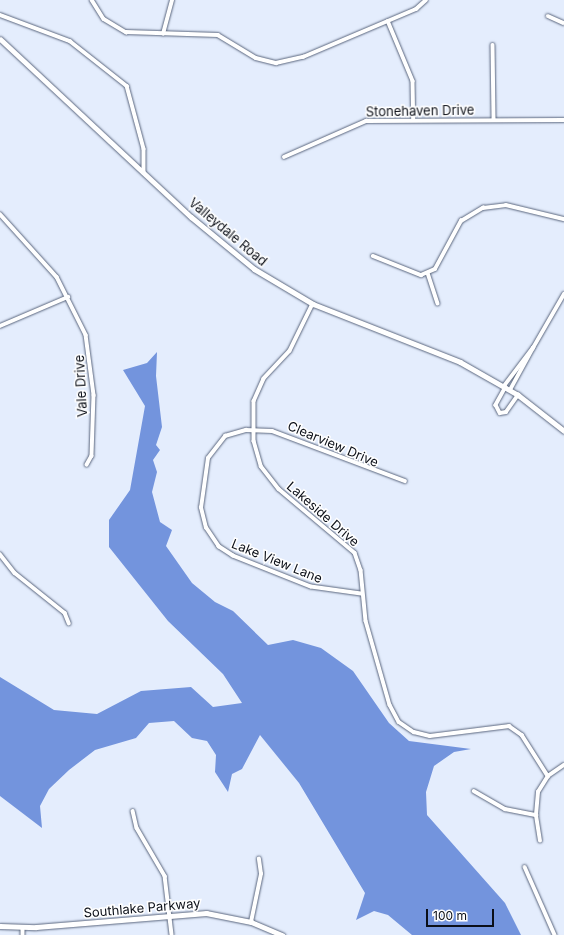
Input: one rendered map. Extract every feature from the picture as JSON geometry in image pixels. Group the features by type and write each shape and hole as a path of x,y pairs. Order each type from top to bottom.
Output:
{"main road":[{"name":"Valleydale Road","path":"0,39 144,173 240,259 313,304 434,350 507,388 564,431"},
{"name":"Southlake Parkway","path":"0,926 22,928 170,914 218,914 251,922 282,935"}],"street":[{"path":"92,0 104,19 120,30 163,34 218,36 263,61 287,63 416,9 426,0"},
{"path":"163,34 172,0"},
{"path":"0,15 70,41 127,86 144,149 144,173"},
{"path":"548,16 564,23"},
{"path":"388,21 412,77 414,120"},
{"path":"493,44 494,120"},
{"name":"Stonehaven Drive","path":"284,157 357,122 414,120 564,120"},
{"path":"373,256 408,273 428,273 435,269 461,221 479,209 506,205 564,219"},
{"name":"Vale Drive","path":"0,214 57,277 86,335 92,361 92,456 87,466"},
{"path":"428,273 438,303"},
{"path":"518,395 506,412 500,413 496,404 533,348 564,295"},
{"path":"0,326 68,297"},
{"name":"Lakeside Drive","path":"313,304 290,351 258,389 253,407 253,430 259,462 268,477 355,553 361,570 361,594 389,700 403,726 419,734 433,736 509,726 522,735 548,776"},
{"path":"507,388 533,348"},
{"name":"Clearview Drive","path":"253,430 286,434 364,468 404,481"},
{"name":"Lake View Lane","path":"253,430 225,436 210,452 201,508 209,533 223,550 261,568 323,590 361,594"},
{"path":"0,554 15,573 65,613 69,623"},
{"path":"540,841 536,815 538,792 548,776 564,764"},
{"path":"474,791 505,809 536,815"},
{"path":"133,811 137,828 164,872 172,934"},
{"path":"251,922 261,874 260,859"},
{"path":"526,867 555,935"},
{"path":"22,928 23,935"}],"water":[{"path":"157,352 156,376 162,427 156,445 160,450 153,460 157,472 152,492 160,522 172,530 166,546 192,583 215,602 233,611 268,645 293,640 321,648 353,671 389,723 409,741 471,749 454,752 434,766 426,792 427,815 505,903 521,935 412,935 388,915 374,911 356,920 365,893 299,783 260,735 242,769 232,774 228,792 215,772 216,755 207,741 192,738 174,721 149,723 136,738 95,750 69,770 49,789 40,806 42,828 0,796 0,677 54,710 97,714 141,691 191,687 213,707 242,703 223,674 168,621 109,547 109,520 130,490 145,406 123,370 147,363"}]}
